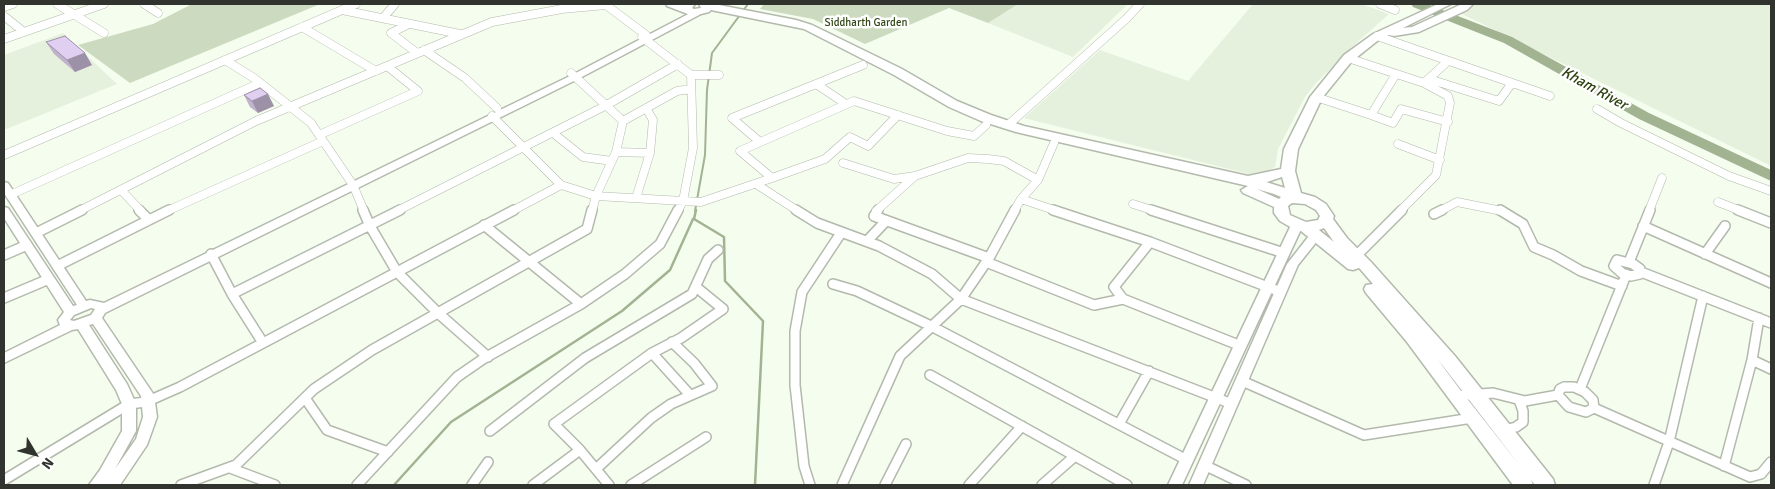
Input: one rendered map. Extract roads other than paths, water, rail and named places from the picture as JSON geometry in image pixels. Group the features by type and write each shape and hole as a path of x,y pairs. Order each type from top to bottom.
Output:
{"main road":[{"path":"671,4 792,22 808,27 898,72 952,104 1008,125 1245,180 1280,190 1295,200"},
{"path":"1444,5 1378,36 1348,58 1316,97 1291,149 1289,167 1298,184 1295,200 1281,213 1285,218 1306,229 1349,260 1413,338 1524,485"},
{"path":"1378,36 1415,30 1465,6"},
{"path":"751,17 799,32 932,102 986,125 1054,144 1322,207 1327,216 1326,220 1342,242 1448,361 1546,485"},
{"path":"1245,180 1262,179 1289,167"},
{"path":"1306,229 1318,226 1326,220"}],"street":[{"path":"4,7 13,4"},
{"path":"57,4 104,33"},
{"path":"4,39 104,4"},
{"path":"144,4 158,13"},
{"path":"4,155 356,4"},
{"path":"382,18 395,4"},
{"path":"36,233 256,121 492,22 562,9 606,4 691,75 719,75"},
{"path":"1008,125 1126,19 1140,4"},
{"path":"1380,4 1396,10"},
{"path":"4,358 71,320 573,75 695,8"},
{"path":"341,10 460,34"},
{"path":"4,16 24,32"},
{"path":"409,24 391,33 465,78 523,148 561,185 596,196 701,202 825,159 850,137 868,146 898,116"},
{"path":"302,27 376,71"},
{"path":"1378,36 1550,96"},
{"path":"1348,58 1396,74 1499,101 1512,83"},
{"path":"225,60 291,105 311,123 351,182 370,226 397,272 438,313 488,356"},
{"path":"1426,81 1448,61"},
{"path":"232,294 553,133 678,64"},
{"path":"760,142 732,118 863,65"},
{"path":"57,266 418,91 387,66"},
{"path":"1371,115 1396,74"},
{"path":"573,75 623,121"},
{"path":"357,485 457,377 488,356 581,304 625,274 660,244 683,201 693,148 691,75"},
{"path":"1356,256 1436,175 1448,122 1450,102 1448,96 1426,81"},
{"path":"96,485 114,481 142,441 150,417 146,402 147,395 94,309 57,266 7,190 260,83"},
{"path":"816,84 846,104"},
{"path":"182,485 236,465 314,389 372,350 587,229 596,196 616,152 623,121 677,91 691,90"},
{"path":"1316,97 1393,123 1401,109 1448,122"},
{"path":"772,178 740,151 854,101 947,131 974,136 986,125"},
{"path":"636,198 650,153 653,120 646,108"},
{"path":"1597,109 1729,176 1771,191"},
{"path":"553,133 583,157 612,161"},
{"path":"842,485 900,356 960,299 987,260 1021,199 1038,180 1054,144"},
{"path":"1398,144 1440,160"},
{"path":"616,152 650,153"},
{"path":"843,162 894,179 915,176 939,166 968,158 988,159 1004,161 1038,180"},
{"path":"915,176 874,216 896,225 900,224 1094,305 1123,299"},
{"path":"1629,262 1662,178"},
{"path":"4,349 71,320 211,254 351,182"},
{"path":"756,184 817,223 868,241 932,274 960,299 1232,404"},
{"path":"4,480 129,404 146,402 180,388 561,185"},
{"path":"121,190 149,220"},
{"path":"1021,199 1150,242 1281,292"},
{"path":"1434,214 1457,202 1499,208 1523,224 1534,247 1553,255 1581,271 1622,286"},
{"path":"1718,202 1771,224"},
{"path":"1133,204 1284,253"},
{"path":"4,210 49,279 71,320 122,388 129,404 129,431 114,481"},
{"path":"868,241 886,221"},
{"path":"484,225 581,304"},
{"path":"1643,226 1771,283"},
{"path":"1705,254 1725,226"},
{"path":"1175,485 1284,253 1306,229"},
{"path":"1196,485 1281,292 1306,229"},
{"path":"810,485 804,466 795,385 795,331 802,292 841,233"},
{"path":"1150,242 1114,287 1123,299 1241,346"},
{"path":"4,255 27,245"},
{"path":"490,431 586,358 692,294 708,259 718,250"},
{"path":"211,254 232,294 263,343"},
{"path":"1641,272 1638,276 1626,275 1618,271 1614,263 1621,260 1629,262 1637,266 1641,272 1771,323"},
{"path":"1580,389 1626,275"},
{"path":"4,298 49,279"},
{"path":"833,284 857,291 932,326 1187,460"},
{"path":"610,485 580,450 554,424 652,353 723,309 696,287"},
{"path":"1654,485 1669,442 1703,296"},
{"path":"1724,466 1752,360 1759,318"},
{"path":"596,469 651,418 671,404 712,386 694,363 672,342"},
{"path":"652,353 690,396"},
{"path":"1752,360 1771,368"},
{"path":"1119,424 1149,371"},
{"path":"930,375 1127,485"},
{"path":"1242,381 1364,435 1472,418"},
{"path":"1558,395 1560,389 1564,387 1580,389 1593,400 1594,408"},
{"path":"1455,396 1494,393 1525,401 1558,395"},
{"path":"1558,395 1564,403 1574,410 1586,412 1594,408"},
{"path":"305,398 327,430 388,452"},
{"path":"1484,434 1516,427 1523,422 1524,417 1519,400"},
{"path":"1594,408 1750,477 1761,474 1771,462"},
{"path":"969,485 1022,426"},
{"path":"631,485 706,437"},
{"path":"885,485 906,444"},
{"path":"532,485 580,450"},
{"path":"1042,485 1075,456"},
{"path":"472,485 488,462"},
{"path":"1204,465 1246,485"},
{"path":"230,468 275,485"}],"waterway":[{"path":"695,211 705,155 707,90 712,53 748,4"},
{"name":"Kham River","path":"1417,4 1508,40 1644,116 1771,176"},
{"path":"696,210 694,219 724,237 725,281 763,321 755,485"},
{"path":"394,485 451,422 622,311 670,270 693,219"}],"park label":[{"name":"Siddharth Garden","path":"866,23"}]}
